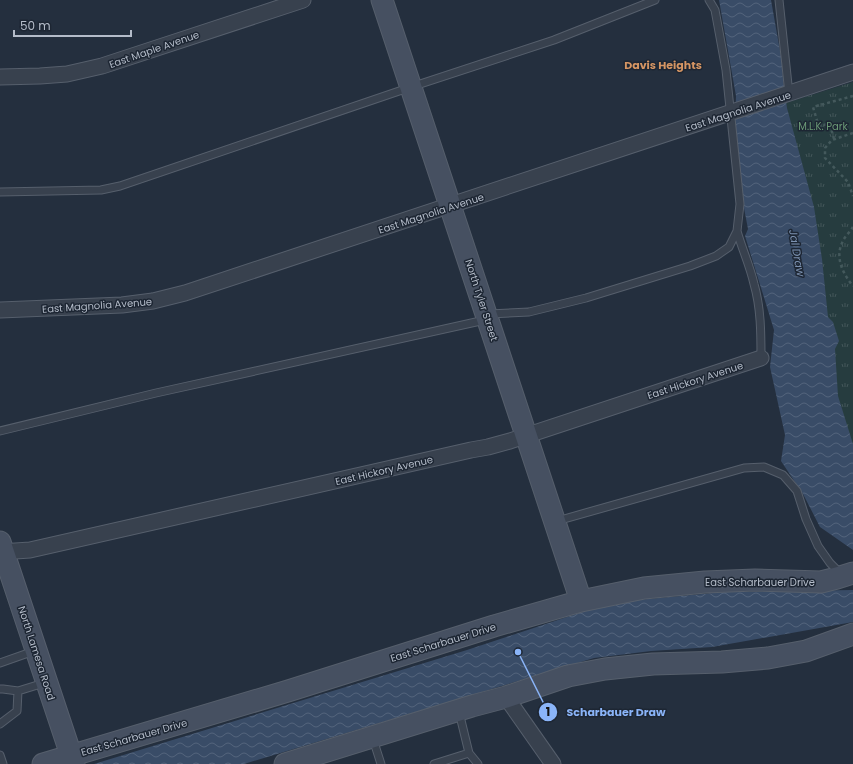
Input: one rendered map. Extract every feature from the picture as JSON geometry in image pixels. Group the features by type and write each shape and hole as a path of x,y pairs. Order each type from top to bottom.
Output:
{"main road":[{"name":"North Tyler Street","path":"382,0 581,601"},
{"name":"North Lamesa Road","path":"1,548 72,759"},
{"name":"East Scharbauer Drive","path":"43,764 72,759 479,631 581,601 644,588 705,582 755,580 821,582 848,574"},
{"path":"285,764 506,697 568,676 605,669 653,664 722,662 768,658 806,651 853,634"}],"street":[{"name":"East Maple Avenue","path":"0,76 67,74 102,66 303,0"},
{"name":"East Magnolia Avenue","path":"0,310 103,306 159,300 185,293 853,72"},
{"name":"East Hickory Avenue","path":"1,548 30,550 298,488 488,447 761,358"},
{"path":"506,697 553,764"}],"lane":[{"path":"0,192 94,190 120,186 554,40 655,0"},
{"path":"0,431 156,393 487,317 530,312 586,298 690,266 716,256 730,247 737,231 740,204 726,70 715,10 709,0"},
{"path":"779,0 789,94"},
{"path":"737,231 754,284 759,306 761,358"},
{"path":"555,522 744,468 764,467 783,475 797,491 806,519 818,546 830,563 848,574"},
{"path":"0,663 36,650"},
{"path":"0,689 3,688 18,691 47,682"},
{"path":"0,724 17,711 18,691"},
{"path":"459,710 470,753 478,764"},
{"path":"372,737 381,764"},
{"path":"434,764 470,753"},
{"path":"0,755 3,764"}],"path":[{"path":"834,139 830,125 827,124 821,126 818,124 813,107 853,96"},
{"path":"853,133 832,140 825,148 825,158 848,182 853,196"},
{"path":"853,228 842,243 839,260 845,276 853,286"}],"green space":[{"name":"M.L.K. Park","path":"853,82 853,456 840,415 804,189 786,103"}],"water":[{"name":"Jal Draw","path":"719,0 771,0 782,62 787,108 814,207 822,259 828,317 833,322 839,341 835,349 838,396 853,444 853,550 820,527 803,494 781,461 785,435 770,367 774,330 745,236 748,229 744,208 735,124 736,96"},
{"path":"853,590 853,622 712,647 651,651 594,658 244,764 94,764 467,650 605,603 724,592"}],"place":[{"name":"Scharbauer Draw","path":"518,652"}],"district":[{"name":"Davis Heights","path":"663,65"}]}
